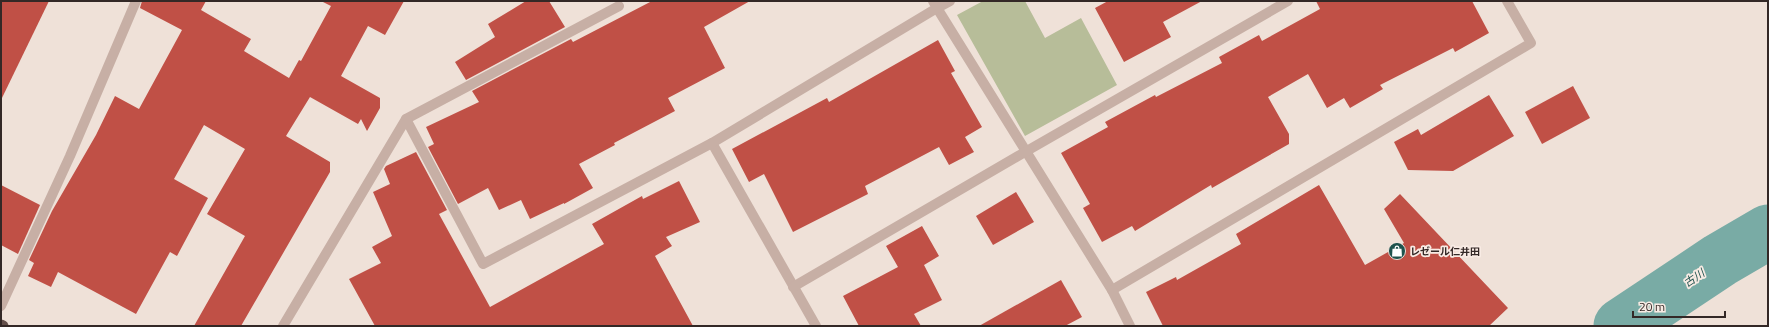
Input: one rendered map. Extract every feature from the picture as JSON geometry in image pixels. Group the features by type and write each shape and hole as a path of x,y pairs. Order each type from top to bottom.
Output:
{"street":[{"path":"1,306 70,156 136,1"},
{"path":"406,119 483,264 712,143 935,5 950,1"},
{"path":"793,287 1288,1"},
{"path":"1112,290 1531,43 1507,1"},
{"path":"935,5 1112,290 1130,326"},
{"path":"283,326 406,119 619,6"},
{"path":"712,143 816,326"}],"green space":[{"path":"983,1 1025,1 1045,38 1081,18 1117,85 1025,136 957,15"}],"building":[{"path":"1,1 49,1 1,100"},
{"path":"142,1 206,1 201,10 251,39 244,51 289,78 299,60 301,61 331,6 321,1 404,1 385,35 368,26 341,76 380,98 380,108 367,131 361,119 358,124 310,97 286,136 330,162 330,172 241,326 194,326 245,236 207,214 245,149 204,125 174,179 208,198 177,256 170,252 136,314 58,272 51,287 28,276 34,263 29,260 52,211 96,135 115,96 139,109 182,30 140,8"},
{"path":"526,1 549,1 565,27 466,80 455,62 495,37 488,24"},
{"path":"652,1 750,1 704,27 725,68 668,98 675,111 614,143 615,145 579,164 593,188 564,204 530,219 521,200 499,210 488,188 458,204 428,147 434,144 426,127 479,102 472,91 571,39 573,42"},
{"path":"1108,1 1202,1 1163,22 1171,37 1124,62 1095,8"},
{"path":"1316,1 1472,1 1489,33 1455,52 1453,48 1380,85 1383,89 1350,108 1344,98 1327,108 1308,74 1268,97 1289,134 1289,144 1212,188 1211,185 1135,231 1132,226 1102,242 1083,208 1090,204 1061,153 1108,127 1105,122 1155,95 1156,97 1222,63 1219,57 1259,35 1262,41 1320,9"},
{"path":"938,40 955,71 951,73 982,127 965,137 974,152 949,165 939,147 865,186 868,194 793,232 764,174 749,182 732,149 827,98 829,102"},
{"path":"1573,86 1590,118 1542,144 1525,112"},
{"path":"1489,95 1514,136 1453,171 1408,170 1394,142 1418,129 1421,135"},
{"path":"416,152 447,210 439,214 490,307 604,244 592,224 642,196 643,199 679,181 700,222 666,237 672,246 655,256 693,326 375,326 349,279 381,263 372,247 392,236 373,192 390,184 384,169 386,166"},
{"path":"1,185 40,205 18,254 1,245"},
{"path":"1319,185 1365,265 1404,243 1384,209 1400,194 1508,308 1489,326 1163,326 1146,292 1176,277 1177,280 1241,244 1236,234"},
{"path":"1016,192 1034,222 993,245 976,216"},
{"path":"922,226 939,256 924,265 942,300 914,314 921,326 859,326 843,296 898,267 886,246"},
{"path":"1061,280 1082,317 1065,326 979,326"}],"waterway":[{"name":"古川","path":"1621,326 1720,260 1768,232"}],"place":[{"name":"レゼール仁井田","path":"1397,251"}]}
